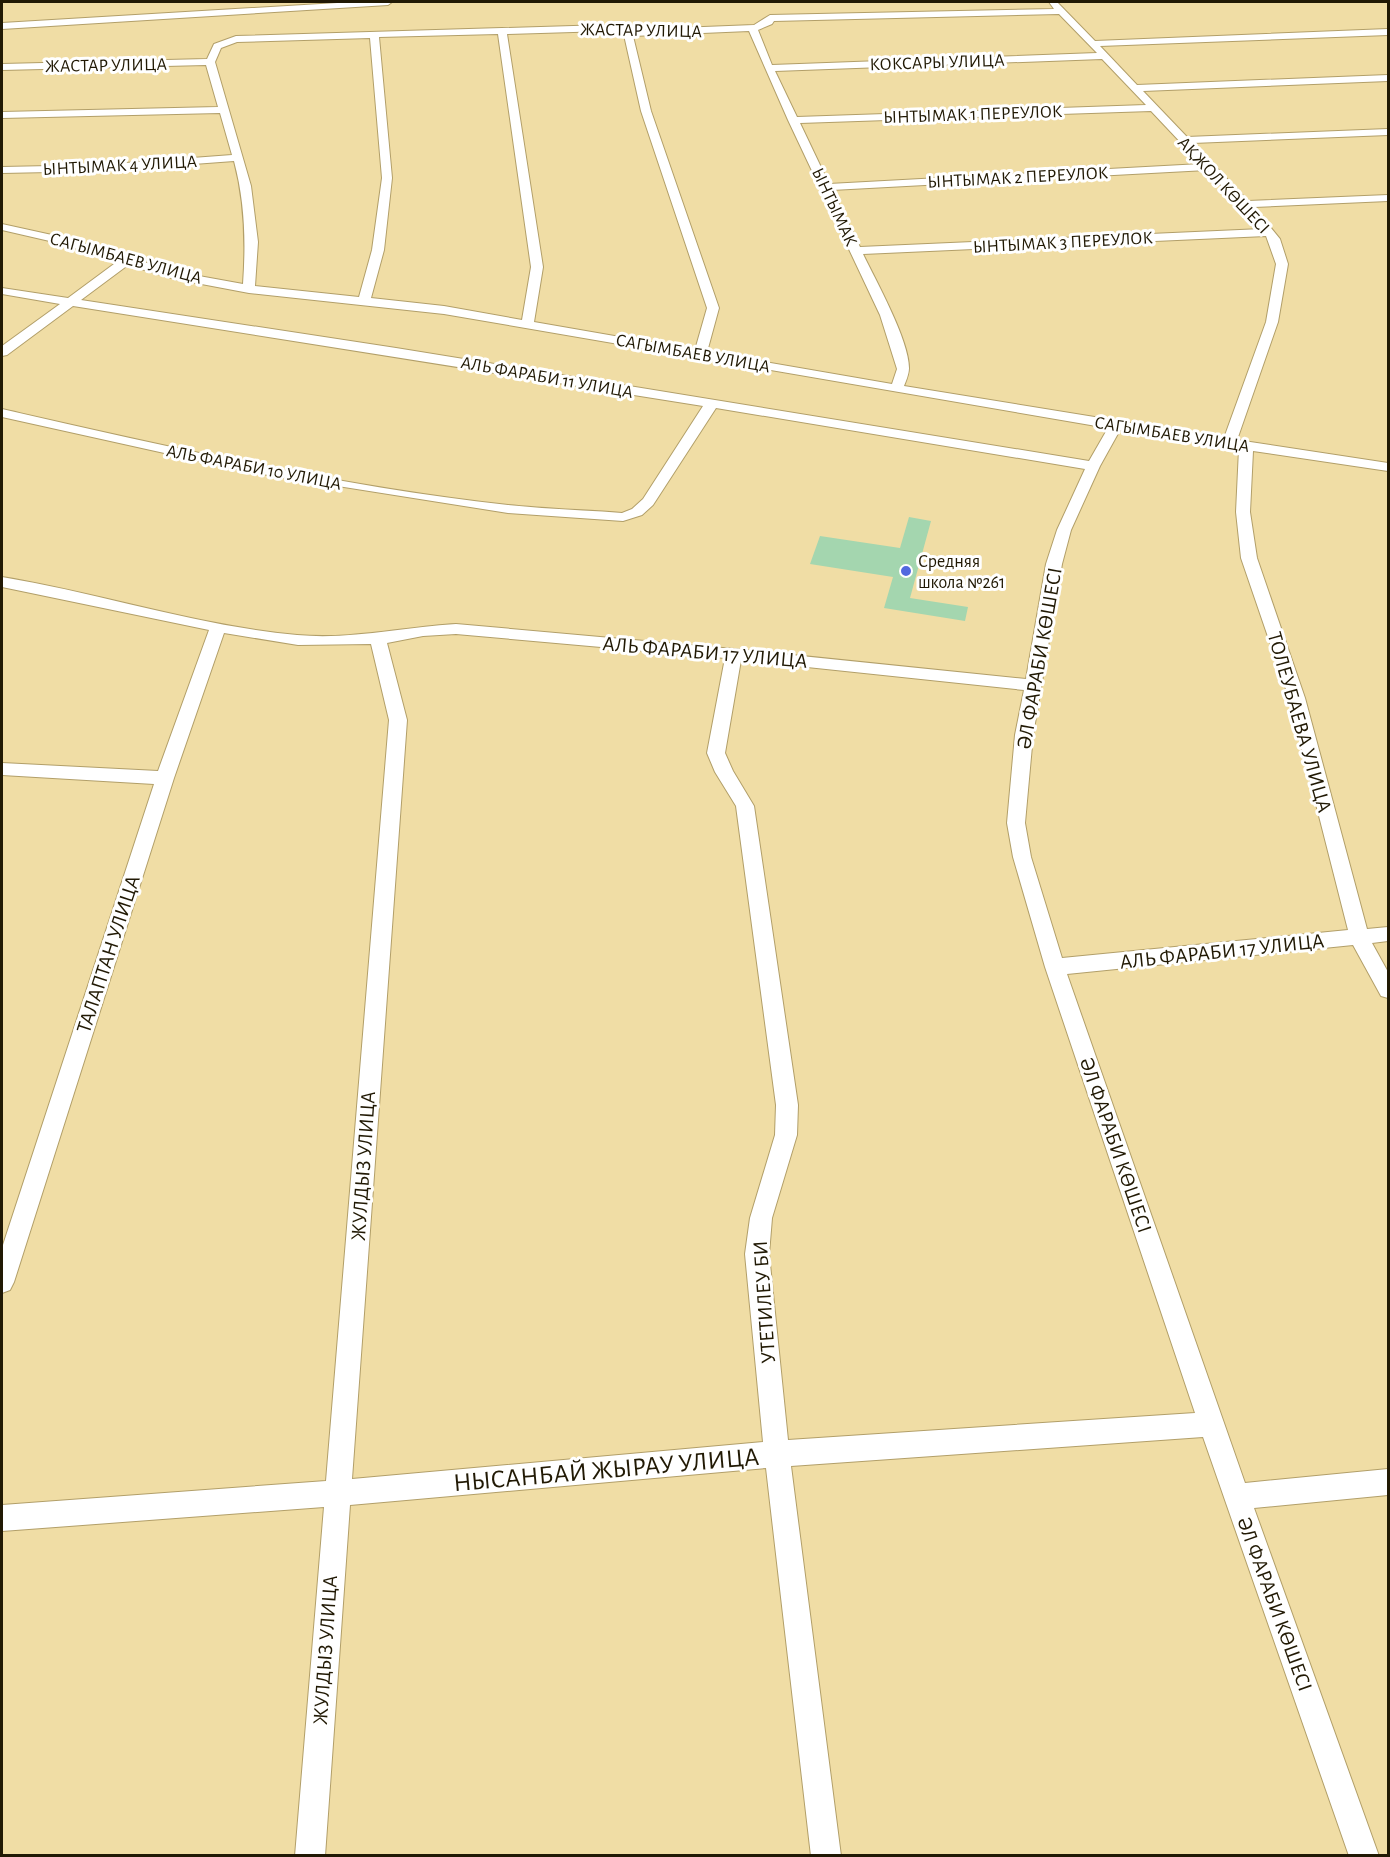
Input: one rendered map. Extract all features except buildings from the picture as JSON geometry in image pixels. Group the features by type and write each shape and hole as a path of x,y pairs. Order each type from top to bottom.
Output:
{"street":[{"path":"2,26 312,4 387,2"},
{"path":"753,29 766,25 767,14 1056,5 1070,2"},
{"name":"АҚЖОЛ КӨШЕСІ","path":"1056,5 1245,204 1274,239 1282,264 1272,322 1237,444"},
{"name":"ЖАСТАР УЛИЦА","path":"2,67 210,62 217,46 237,39 606,27 628,33 753,29"},
{"name":"ЫНТЫМАК","path":"753,29 793,120 886,315 903,369 897,389"},
{"path":"502,31 537,267 527,324"},
{"path":"1092,44 1389,32"},
{"path":"628,33 646,111 712,308 700,354"},
{"path":"364,300 378,250 387,178 374,36"},
{"name":"КОКСАРЫ УЛИЦА","path":"769,68 1104,57"},
{"path":"210,62 246,186 252,242 249,289"},
{"path":"1134,88 1389,78"},
{"name":"ЫНТЫМАК 1 ПЕРЕУЛОК","path":"793,120 1153,108"},
{"path":"2,115 224,110"},
{"path":"1184,140 1389,132"},
{"name":"ЫНТЫМАК 4 УЛИЦА","path":"2,170 109,167 238,159"},
{"name":"ЫНТЫМАК 2 ПЕРЕУЛОК","path":"826,187 1209,166"},
{"path":"1245,204 1389,198"},
{"name":"САГЫМБАЕВ УЛИЦА","path":"2,227 57,239 175,275 249,289 364,300 527,324 897,389 1389,467"},
{"name":"ЫНТЫМАК 3 ПЕРЕУЛОК","path":"857,252 1269,232"},
{"path":"2,352 69,300 127,260"},
{"name":"АЛЬ ФАРАБИ 11 УЛИЦА","path":"2,291 396,352 1093,466"},
{"name":"АЛЬ ФАРАБИ 10 УЛИЦА","path":"2,413 250,468 508,508 623,517 637,512 648,502 711,405"},
{"name":"ӘЛ ФАРАБИ КӨШЕСІ","path":"1116,425 1093,466 1064,530 1054,564 1024,735 1016,823 1022,856 1054,967 1211,1425 1364,1856"},
{"name":"ТОЛЕУБАЕВА УЛИЦА","path":"1237,444 1248,558 1297,698 1359,937 1389,990"},
{"path":"2,582 218,627 298,640 378,639"},
{"name":"ТАЛАПТАН УЛИЦА","path":"2,1282 165,778 218,627"},
{"name":"АЛЬ ФАРАБИ 17 УЛИЦА","path":"378,639 423,631 456,629 734,654 1032,686"},
{"name":"ЖУЛДЫЗ УЛИЦА","path":"310,1856 398,720 378,639"},
{"name":"УТЕТИЛЕУ БИ","path":"734,654 716,753 724,772 745,806 787,1105 786,1135 761,1218 757,1254 777,1454 826,1856"},
{"path":"2,769 165,778"},
{"name":"АЛЬ ФАРАБИ 17 УЛИЦА","path":"1054,967 1389,934"},
{"name":"НЫСАНБАЙ ЖЫРАУ УЛИЦА","path":"2,1518 337,1493 777,1454 1211,1425"},
{"path":"1237,1497 1389,1482"}],"place":[{"name":"Средняя школа №261","path":"906,571"}]}
